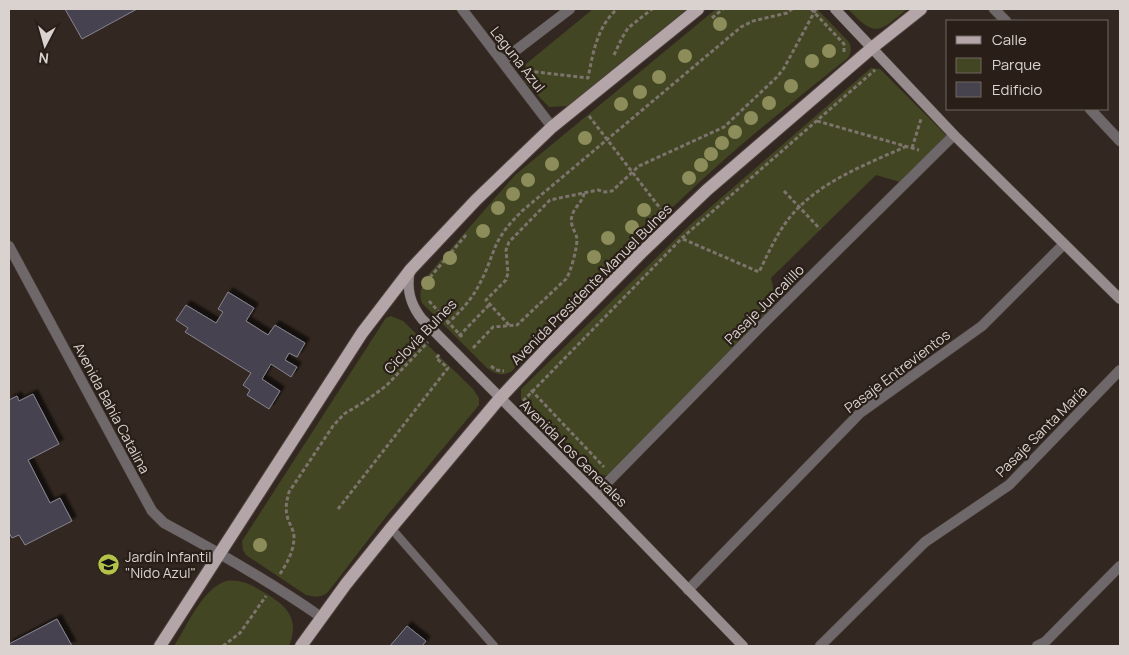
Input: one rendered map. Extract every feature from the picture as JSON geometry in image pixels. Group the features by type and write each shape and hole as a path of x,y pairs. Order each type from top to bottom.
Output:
{"main road":[{"path":"160,646 362,333 411,269 476,200 552,127 698,9"},
{"name":"Avenida Presidente Manuel Bulnes","path":"301,646 321,617 391,528 518,378 671,224 738,162 921,9"}],"street":[{"name":"Laguna Azul","path":"462,9 552,127"},
{"path":"502,62 570,9"},
{"path":"834,9 954,135 1120,299"},
{"path":"994,9 1005,20"},
{"path":"1091,110 1120,141"},
{"name":"Pasaje Juncalillo","path":"596,494 760,327 954,135"},
{"name":"Pasaje Entrevientos","path":"688,590 860,413 982,326 1064,244"},
{"name":"Avenida Bahía Catalina","path":"9,246 152,511 164,523 220,553"},
{"name":"Avenida Los Generales","path":"411,269 408,286 412,304 422,320 596,494 743,646"},
{"name":"Pasaje Santa María","path":"820,646 924,542 1009,485 1120,370"},
{"path":"220,553 321,617"},
{"path":"1037,646 1044,642 1120,566"}],"lane":[{"path":"391,528 494,646"}],"path":[{"path":"588,78 600,31 617,9"},
{"path":"611,59 628,28 652,9"},
{"path":"708,21 723,9"},
{"name":"Ciclovía Bulnes","path":"223,646 247,625 291,555 294,537 292,526 287,516 286,502 289,492 333,426 344,414 386,386 436,333 463,309 481,281 497,243 510,224 522,211 741,27 753,21 787,13 792,9"},
{"path":"509,326 486,300 506,280 508,273 506,250 509,242 550,200 584,192 612,190 638,166 724,127 777,77 784,68 816,9"},
{"path":"514,412 532,391 682,238 885,61"},
{"path":"520,70 588,78"},
{"path":"582,84 594,74"},
{"path":"912,148 925,104"},
{"path":"580,105 608,139 682,238 759,272 774,241 788,220 809,198 863,166 907,146"},
{"path":"582,122 596,110"},
{"path":"817,121 923,152"},
{"path":"784,191 820,229"},
{"path":"473,348 493,327 517,324 566,280 571,271 577,237 571,222 572,215 582,201 584,192"},
{"path":"472,229 427,281 424,288 428,300 479,354"},
{"path":"338,510 448,368 436,358 490,304"},
{"path":"485,360 496,370 510,370 613,476"}],"green space":[{"path":"593,9 687,9 568,106 549,107 524,81 526,64"},
{"path":"716,9 817,9 849,42 850,54 848,58 748,139 691,190 600,279 512,371 502,374 490,370 422,303 421,289 428,275 515,175"},
{"path":"848,9 907,9 883,27 877,29 865,25"},
{"path":"871,68 880,69 947,136 900,182 876,175 771,278 777,305 611,475 601,476 521,399 521,389 691,224"},
{"path":"391,316 403,321 473,389 479,398 479,405 385,518 328,592 318,596 306,595 246,555 243,550 242,541 382,324 386,318"},
{"path":"226,581 237,581 251,585 273,598 285,608 292,621 293,628 289,646 174,646 202,600 209,592"}],"building":[{"path":"65,9 137,9 82,39"},
{"path":"228,292 254,308 246,321 268,335 275,325 305,343 297,357 289,353 285,360 297,367 291,377 271,364 262,379 280,391 269,409 247,395 250,390 243,385 251,373 185,332 188,328 176,320 186,305 216,323 223,312 218,309"},
{"path":"33,394 59,444 28,460 50,503 60,498 72,521 25,545 19,535 12,538 9,533 9,400 17,396 19,401"},
{"path":"57,619 72,646 9,646 9,644"},
{"path":"407,626 426,641 422,646 390,646"}],"place":[{"name":"Jardín Infantil \"Nido Azul\"","path":"109,564"}]}
